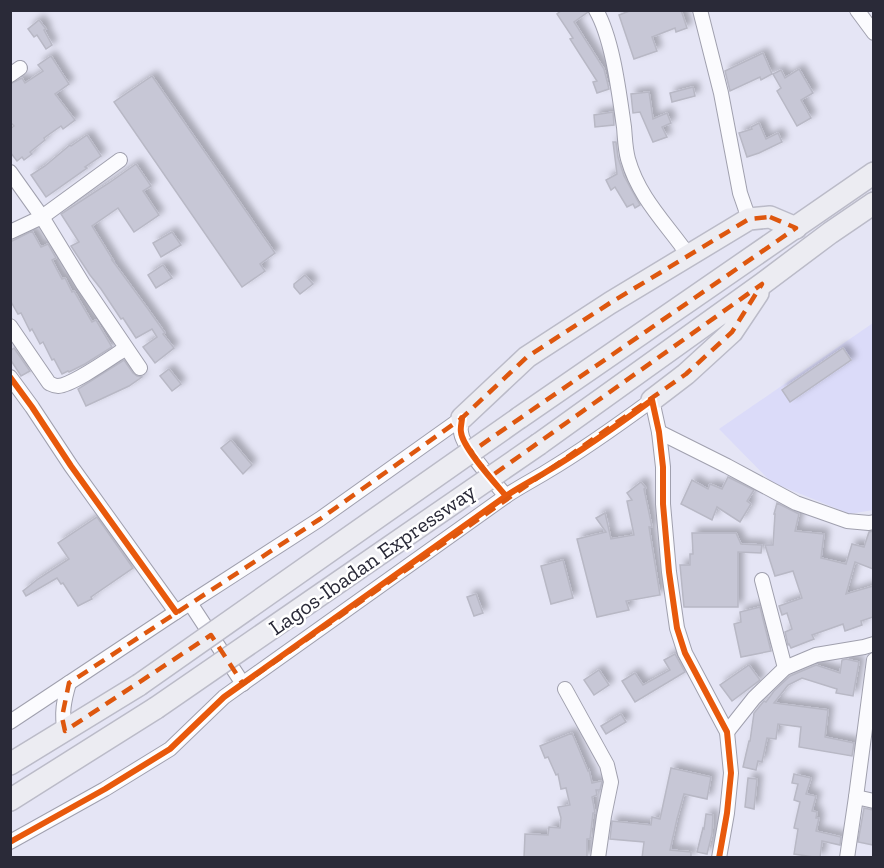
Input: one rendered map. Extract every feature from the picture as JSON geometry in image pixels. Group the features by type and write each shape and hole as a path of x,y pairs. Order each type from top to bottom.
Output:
{"highway":[{"name":"Lagos-Ibadan Expressway","path":"10,765 139,685 873,173"},
{"name":"Lagos-Ibadan Expressway","path":"10,800 156,708 539,444 873,203"},
{"path":"462,418 527,357 610,303 749,219 770,217 796,228"},
{"path":"652,400 686,374 732,332 762,284"}],"street":[{"path":"596,10 602,20 614,63 628,157 639,187 689,256"},
{"path":"857,10 873,33"},
{"path":"704,12 740,193 749,219"},
{"path":"10,232 42,217 120,160"},
{"path":"10,172 140,368"},
{"path":"10,326 49,383 54,386 77,379 126,348"},
{"path":"10,377 70,466 176,612"},
{"path":"10,842 105,789 170,749 224,697 518,487 545,473 652,400 663,467 663,504 677,628 686,653 727,732 731,771 719,858"},
{"path":"462,418 460,434 481,467 506,496"},
{"path":"10,722 320,519 462,418"},
{"path":"658,432 796,503 848,521 873,522"},
{"path":"762,580 785,668"},
{"path":"190,603 243,684"},
{"path":"727,732 754,698 785,668 816,655 873,644"},
{"path":"847,858 873,660"},
{"path":"64,731 62,717 69,683"},
{"path":"565,689 607,765 611,782 598,858"},
{"path":"856,797 873,801"}],"highlighted area":[{"path":"770,217 796,228 471,452 490,477 762,284 732,332 686,374 243,684 211,635 65,731 62,717 69,683 320,519 462,418 527,357 610,303 749,219"}],"shaded area":[{"path":"873,323 873,510 850,514 771,482 719,429"}],"building":[{"path":"562,10 587,10 588,12 574,22 604,69 609,89 597,93 593,82 597,81 557,14"},
{"path":"632,10 681,10 687,28 676,32 675,28 652,37 657,51 634,59 619,15"},
{"path":"39,20 46,29 44,30 52,45 46,49 37,35 34,37 28,29"},
{"path":"763,53 772,74 730,91 725,71"},
{"path":"51,56 69,84 55,94 75,120 63,129 61,126 44,138 45,140 24,160 22,157 17,161 10,152 10,129 14,126 10,122 10,84 22,78 25,83 43,71 38,65"},
{"path":"799,69 813,93 801,100 811,118 797,126 777,91 781,88 773,74 781,70 785,78"},
{"path":"152,76 275,253 260,264 265,271 242,287 114,102"},
{"path":"693,87 695,96 672,102 670,93"},
{"path":"649,92 653,119 667,113 671,123 662,127 667,137 653,142 640,112 633,113 631,94"},
{"path":"613,112 614,125 595,127 594,115"},
{"path":"759,123 766,139 778,133 782,142 747,157 739,133 752,129 751,127"},
{"path":"87,135 101,156 46,197 31,175"},
{"path":"613,142 616,142 624,176 640,205 635,208 633,204 627,207 615,187 611,190 606,180 617,174"},
{"path":"136,164 151,186 143,191 159,215 134,232 118,208 92,226 112,260 174,348 155,363 143,347 157,337 152,329 136,338 71,246 79,242 61,214"},
{"path":"32,231 41,247 48,244 56,258 52,260 62,279 65,278 92,322 96,320 112,347 85,364 62,374 43,342 40,344 32,329 30,331 21,313 18,314 10,300 10,242"},
{"path":"172,232 181,245 161,257 153,243"},
{"path":"163,265 172,278 156,288 148,275"},
{"path":"305,275 313,284 300,294 294,284"},
{"path":"14,348 30,371 21,376 10,359 10,351"},
{"path":"843,348 851,360 790,402 782,390"},
{"path":"124,360 133,373 142,377 129,386 86,406 78,389"},
{"path":"169,369 181,384 172,391 160,376"},
{"path":"231,440 252,465 243,474 221,448"},
{"path":"728,477 754,490 747,501 751,504 740,522 717,507 712,520 681,504 692,480 708,489 710,484 722,489"},
{"path":"641,482 646,488 644,489 652,527 649,527 660,595 626,601 629,610 597,617 577,539 606,532 596,518 605,513 611,539 634,535 627,501 632,500 627,493"},
{"path":"777,503 799,514 795,531 824,534 821,558 846,564 852,544 864,547 869,532 873,531 873,569 855,562 846,594 873,586 873,617 861,621 862,625 845,631 843,624 812,635 814,639 791,648 788,645 785,632 792,629 787,613 782,615 779,606 802,598 793,571 775,576 765,545 773,545 774,514"},
{"path":"97,517 133,568 91,597 92,599 78,606 63,583 61,584 57,578 26,596 23,591 69,559 58,543"},
{"path":"692,533 736,533 741,544 762,545 761,553 738,552 738,607 684,607 680,565 690,565 690,554 693,554"},
{"path":"563,560 573,598 551,604 541,566"},
{"path":"476,594 483,613 474,616 467,597"},
{"path":"760,607 771,651 741,657 734,624 741,622 740,612"},
{"path":"675,654 685,672 635,702 622,681 635,673 643,685 670,670 664,660"},
{"path":"842,660 859,662 853,696 836,693 837,689 802,678 788,685 774,703 828,710 825,737 854,743 852,756 799,747 801,727 778,724 776,739 767,738 762,762 758,761 756,770 743,767 754,713 764,701 766,702 790,676 816,665 840,673"},
{"path":"749,665 760,680 732,701 720,685"},
{"path":"599,670 609,685 594,695 584,680"},
{"path":"621,714 626,722 606,734 601,726"},
{"path":"572,733 589,770 592,783 602,782 600,790 596,790 597,795 592,797 595,813 593,813 590,839 587,839 587,858 524,858 525,834 548,835 549,827 560,828 561,818 558,807 570,805 566,788 561,789 558,774 556,775 548,757 545,758 540,746"},
{"path":"671,768 711,777 707,799 684,794 677,819 670,850 691,852 691,858 642,858 644,842 610,839 612,821 651,825 652,817 660,819"},
{"path":"794,774 811,778 806,794 816,796 812,811 817,812 816,818 819,818 816,831 841,837 840,845 822,841 820,858 794,854 798,829 794,828 800,802 794,800 798,784 792,783"},
{"path":"748,778 757,779 754,809 745,807"},
{"path":"864,808 873,810 873,845 858,842"},
{"path":"706,814 713,815 712,834 707,854 697,852"}],"cycle path":[{"path":"10,377 176,612"},
{"path":"462,418 463,439 480,465 506,496 573,455 652,400 663,467 663,504 677,628 685,653 727,732 731,773 719,858"},
{"path":"10,842 105,789 170,749 224,697 506,496"}]}
